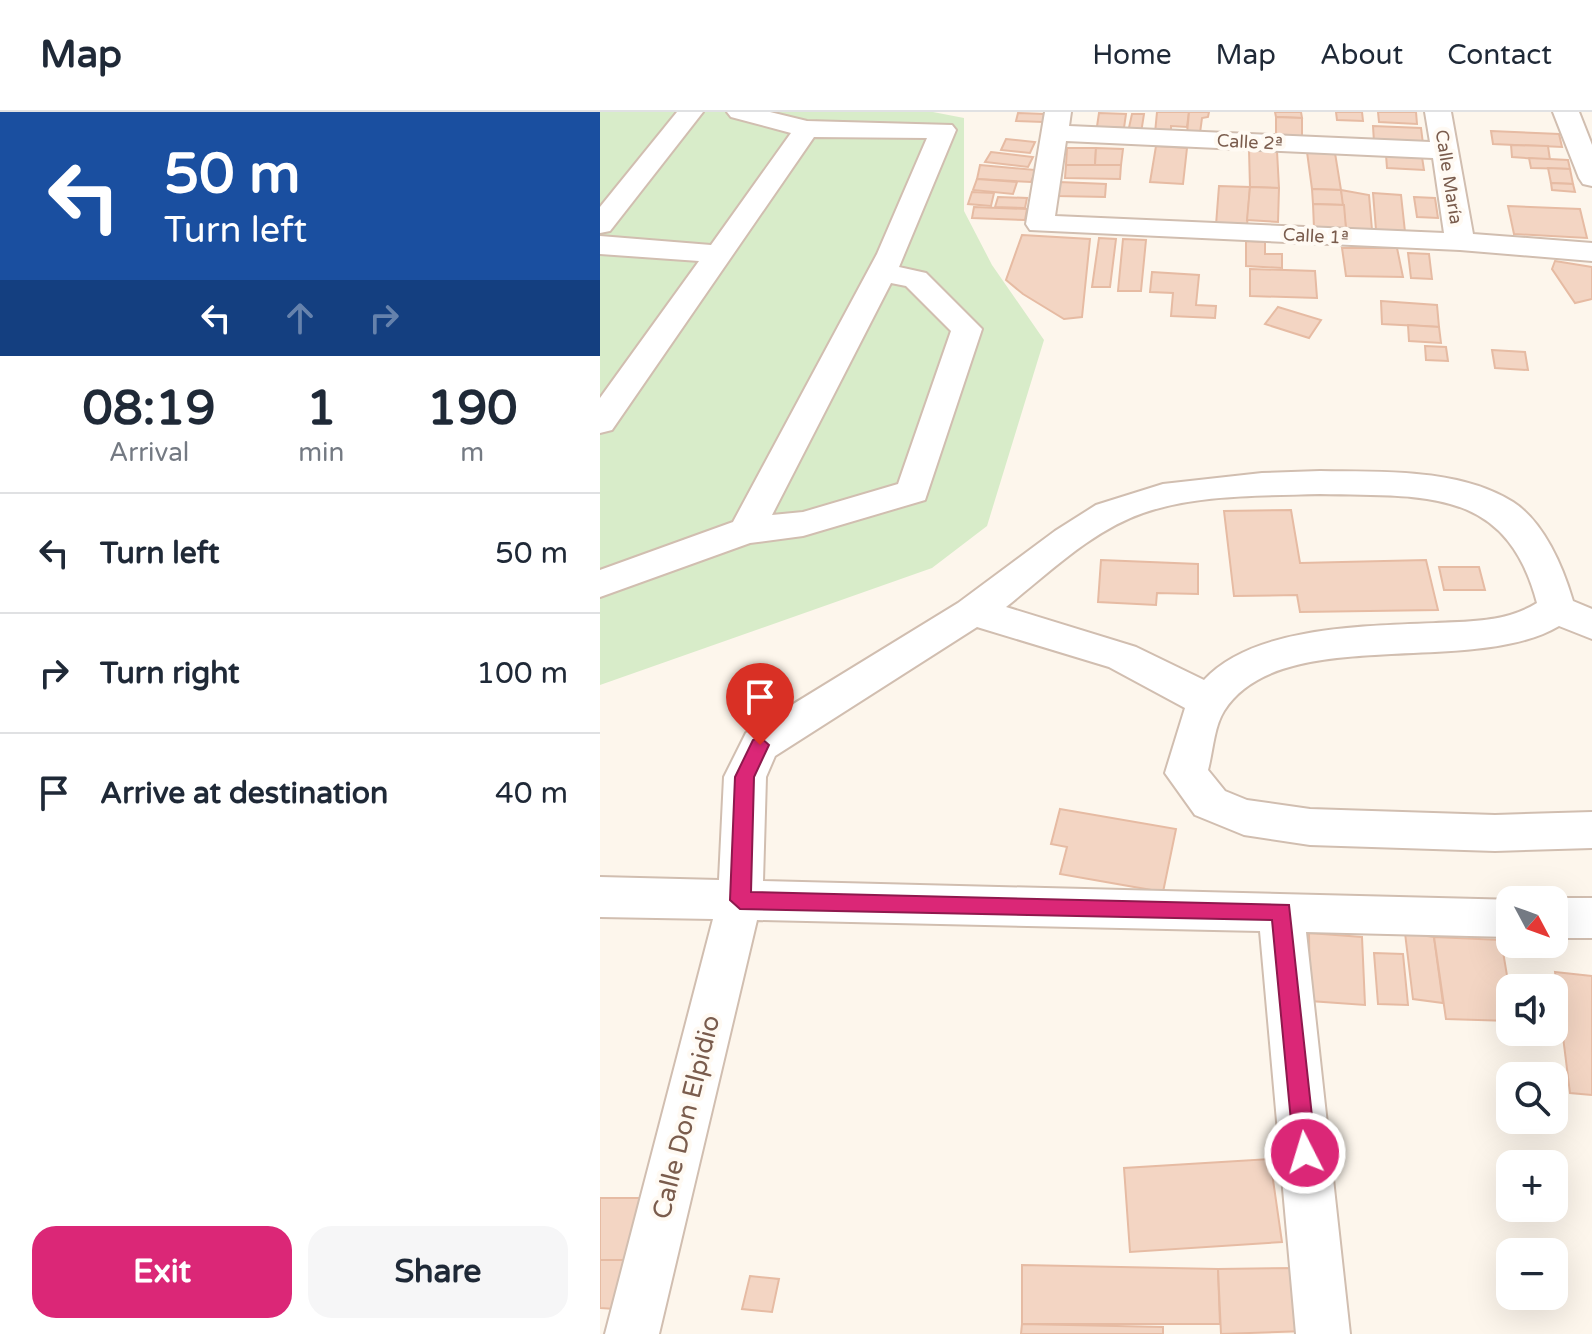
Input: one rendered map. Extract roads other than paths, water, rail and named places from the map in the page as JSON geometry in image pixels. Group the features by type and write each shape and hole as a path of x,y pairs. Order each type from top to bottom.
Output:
{"street":[{"path":"600,225 690,112"},
{"path":"740,112 807,129 943,130 881,272 746,531"},
{"name":"Calle María","path":"1438,112 1460,242"},
{"path":"1566,112 1592,178"},
{"name":"Calle 2ª","path":"1056,123 1445,151"},
{"name":"Calle 1ª","path":"1056,123 1040,224 1460,242 1592,252"},
{"path":"600,422 807,129"},
{"path":"600,245 720,254"},
{"path":"600,584 746,531 803,524 913,492 967,329 916,279 881,272"},
{"name":"Calle Don Elpidio","path":"632,1334 740,900 745,777 760,745 972,612 1080,529 1132,503 1220,486 1363,482 1449,491 1500,510 1538,554 1557,609"},
{"path":"1592,625 1557,609 1532,625 1508,632 1362,642 1282,652 1233,678 1208,702 1186,773 1210,803 1244,817 1310,827 1495,833 1592,830"},
{"path":"972,612 1067,636 1129,657 1208,702"},
{"path":"600,897 1496,917"},
{"path":"1281,912 1323,1334"},
{"path":"1568,918 1592,918"},
{"path":"600,1331 623,1334"}]}
